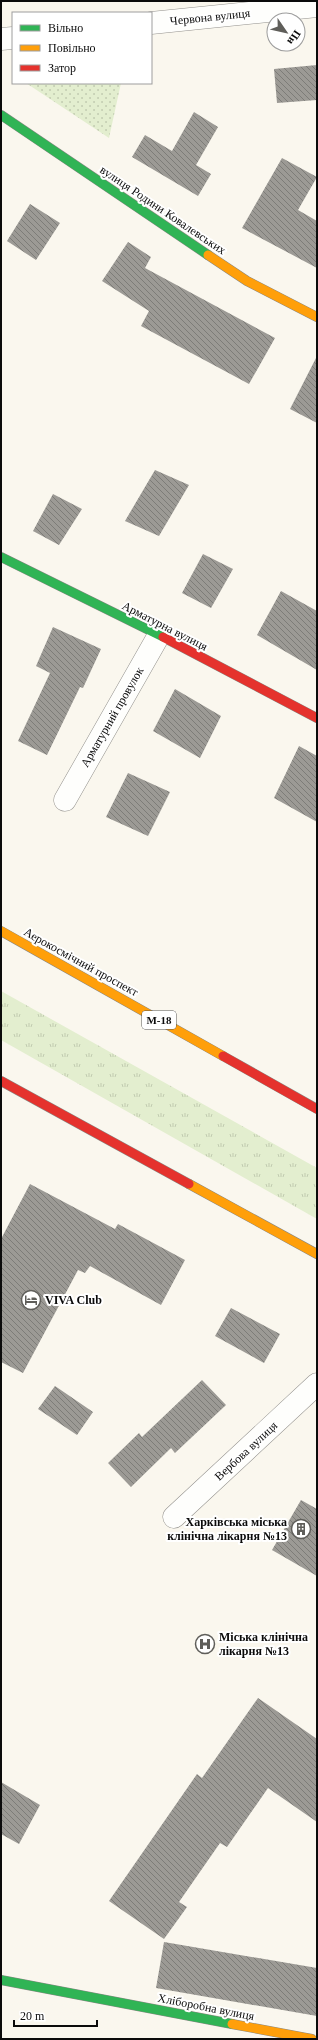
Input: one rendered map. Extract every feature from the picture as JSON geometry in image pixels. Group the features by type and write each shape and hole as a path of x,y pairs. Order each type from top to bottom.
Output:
{"street":[{"name":"Червона вулиця","path":"152,23 317,6"},
{"path":"1,39 12,38"},
{"name":"вулиця Родини Ковалевських","path":"1,115 247,281 317,317"},
{"name":"Арматурна вулиця","path":"1,557 159,635 317,718"},
{"name":"Арматурний провулок","path":"65,800 159,635"},
{"name":"Аерокосмічний проспект","path":"1,931 317,1109"},
{"path":"1,1081 317,1254"},
{"name":"Вербова вулиця","path":"174,1517 317,1384"},
{"name":"Хліборобна вулиця","path":"1,1980 312,2039"}],"green space":[{"path":"28,84 121,84 109,138"},
{"path":"1,991 317,1168 317,1219 1,1040"}],"building":[{"path":"317,65 317,100 277,103 274,69"},
{"path":"194,112 218,127 196,165 211,174 198,196 132,157 145,135 172,151"},
{"path":"282,158 317,177 298,210 317,221 317,268 242,228"},
{"path":"30,204 60,223 36,260 7,241"},
{"path":"128,242 151,257 145,268 275,338 249,384 141,326 149,311 102,281"},
{"path":"317,356 317,423 290,409"},
{"path":"155,470 189,485 159,536 125,521"},
{"path":"53,494 82,509 59,545 33,531"},
{"path":"203,554 233,569 211,608 182,593"},
{"path":"281,591 317,611 317,670 257,635"},
{"path":"53,627 101,649 83,688 80,687 47,755 18,741 50,673 36,666"},
{"path":"175,689 221,716 200,758 153,731"},
{"path":"299,746 317,756 317,822 274,798"},
{"path":"128,773 170,792 148,836 106,817"},
{"name":"VIVA Club","path":"30,1184 115,1229 118,1224 185,1260 161,1305 90,1266 85,1273 78,1270 23,1373 1,1362 1,1239"},
{"path":"231,1308 280,1334 264,1363 215,1336"},
{"path":"202,1380 226,1405 175,1453 171,1448 131,1487 108,1463 139,1433 142,1437"},
{"path":"55,1386 93,1412 77,1435 38,1409"},
{"name":"Харківська міська клінічна лікарня №13","path":"301,1500 317,1509 317,1576 272,1550"},
{"path":"258,1698 317,1739 317,1822 268,1788 227,1847 220,1843 179,1902 187,1907 164,1939 109,1901 197,1774 202,1778"},
{"path":"1,1782 40,1805 19,1844 1,1834"},
{"path":"164,1942 317,1968 317,2016 156,1988"}],"traffic: fast":[{"path":"1,115 208,255"},
{"path":"1,557 163,637"},
{"path":"1,1980 232,2024"}],"traffic: slow":[{"path":"208,255 247,281 317,317"},
{"path":"1,931 223,1056"},
{"path":"189,1184 317,1254"},
{"path":"232,2024 312,2039"}],"traffic: jam":[{"path":"163,637 317,718"},
{"path":"223,1056 317,1109"},
{"path":"1,1081 189,1184"}],"place":[{"name":"VIVA Club","path":"31,1300"},
{"name":"Харківська міська клінічна лікарня №13","path":"301,1529"},
{"name":"Міська клінічна лікарня №13","path":"205,1644"}]}
